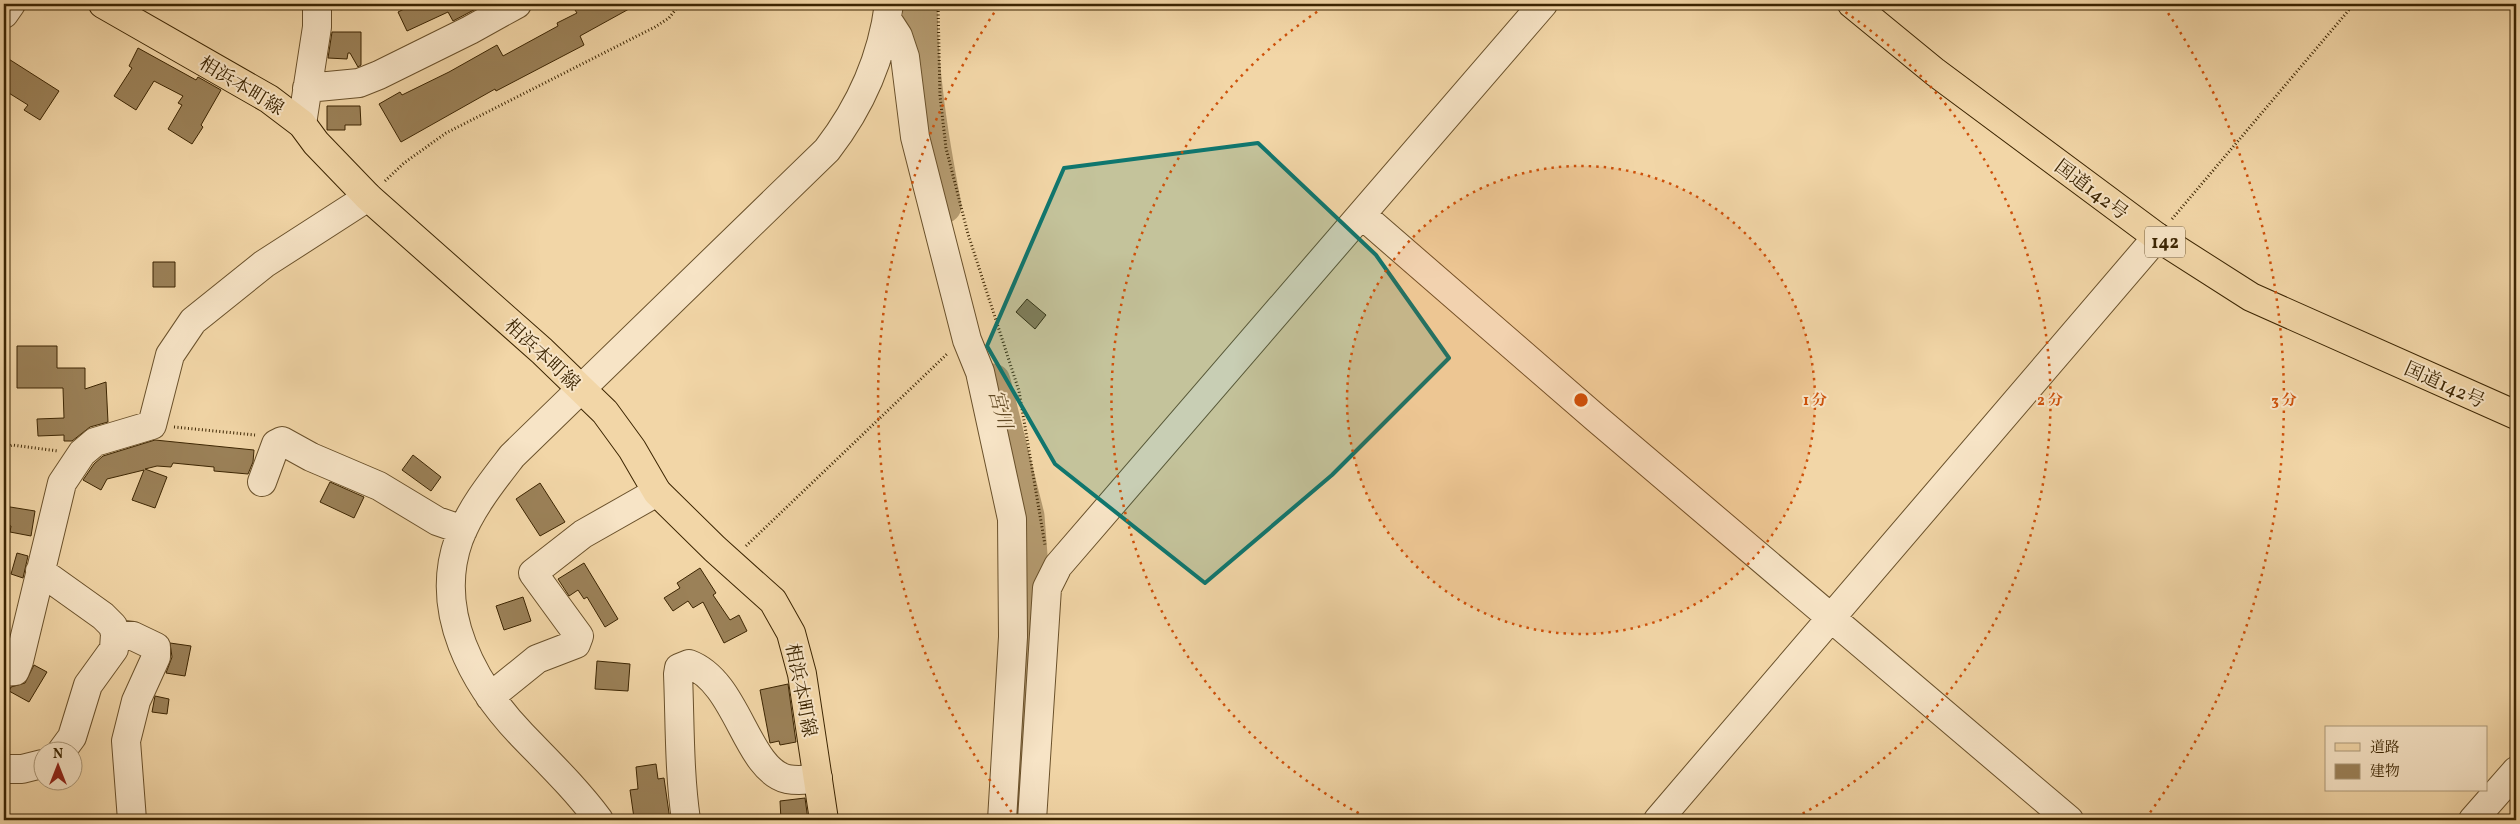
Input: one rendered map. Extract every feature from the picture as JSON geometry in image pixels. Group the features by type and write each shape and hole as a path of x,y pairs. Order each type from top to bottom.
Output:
{"main road":[{"name":"相浜本町線","path":"103,4 269,99 302,124 316,143 368,197 542,351 606,412 657,492 729,562 773,601 791,632 802,674 824,820"},
{"name":"国道142号","path":"1852,4 1935,72 2157,237 2251,297 2516,415"}],"street":[{"path":"4,14 11,4"},
{"path":"302,124 317,27 317,4"},
{"path":"307,88 360,83 470,30 517,4"},
{"path":"1032,820 1047,588 1058,566 1543,4"},
{"path":"888,12 905,57 915,137 967,340 980,372 1012,519 1014,637 1002,820"},
{"path":"599,820 565,777 522,735 490,697 464,649 454,620 451,573 463,530 476,505 512,456 582,391 828,150 850,118 870,81 888,12"},
{"path":"4,672 15,670 20,661 62,483 82,453 95,442 152,425 170,355 193,321 264,264 368,197"},
{"path":"1362,215 1596,419 2069,820"},
{"path":"1658,820 2157,237"},
{"path":"262,482 276,444 282,441 311,457 379,486 437,521 463,530"},
{"path":"490,697 537,659 576,644 579,636 532,573 583,534 657,492"},
{"path":"40,571 104,616 114,626 114,649 88,685 72,737 68,742"},
{"path":"115,634 133,636 156,647 156,657 136,701 126,741 132,820"},
{"path":"686,820 680,779 681,746 678,674 680,668 689,664 700,668 711,676 734,710 761,759 772,771 786,778 804,780 818,778"},
{"path":"4,769 22,769 32,766"},
{"path":"2473,820 2516,771"}],"path":[{"path":"368,197 404,163 446,133 655,27 669,18 680,4"},
{"path":"938,4 939,88 946,148 968,234 1019,391 1044,543 1048,554 1058,566"},
{"path":"2157,237 2354,4"},
{"path":"729,562 867,432 913,384 959,344 967,340"},
{"path":"152,425 272,436 282,441"},
{"path":"4,448 12,445 82,453"}],"highlighted area":[{"path":"1258,143 1376,255 1449,358 1332,475 1205,583 1055,464 987,346 1064,168"}],"building":[{"path":"414,4 485,4 453,21 448,12 407,31 398,12"},
{"path":"571,4 638,4 580,36 584,45 496,91 495,89 401,142 379,104 400,92 402,95 449,72 497,45 503,56 558,26 557,23 577,13"},
{"path":"332,32 361,32 361,65 358,67 350,53 348,53 347,59 328,58"},
{"path":"138,48 196,80 198,77 221,90 201,125 203,127 192,144 168,129 182,105 178,103 183,96 154,81 136,110 114,96 132,68 129,66"},
{"path":"4,56 59,91 40,120 24,110 28,105 4,90"},
{"path":"327,106 360,106 361,125 345,125 345,130 327,130"},
{"path":"153,262 175,262 175,287 153,287"},
{"path":"1027,299 1046,315 1035,329 1016,312"},
{"path":"17,346 57,346 57,368 85,368 85,389 106,382 108,422 90,427 72,441 64,441 64,435 38,436 37,419 64,418 63,388 17,388"},
{"path":"155,440 254,450 253,462 248,474 214,471 214,467 173,463 171,467 157,466 145,469 167,477 155,508 132,500 144,470 107,479 101,490 83,480 94,464 103,456"},
{"path":"413,455 441,477 431,491 402,470"},
{"path":"330,482 364,497 354,518 320,502"},
{"path":"540,483 565,522 540,536 516,499"},
{"path":"4,506 35,511 31,536 10,532 11,526 4,525"},
{"path":"17,553 28,556 23,578 11,574"},
{"path":"584,563 618,619 605,627 587,597 584,599 578,590 569,596 558,579"},
{"path":"700,568 716,593 713,595 730,620 739,615 747,631 724,643 703,602 693,608 688,601 673,611 664,598 680,588 677,583"},
{"path":"523,597 531,621 504,630 496,606"},
{"path":"170,643 191,646 185,676 166,673 172,657"},
{"path":"597,661 630,664 628,691 595,689"},
{"path":"34,665 47,672 29,702 9,691 11,687 25,683"},
{"path":"788,684 796,742 780,745 779,741 770,743 760,690"},
{"path":"155,696 169,699 167,714 152,712"},
{"path":"656,764 658,779 664,778 670,820 645,820 644,816 634,818 630,790 638,789 636,767"},
{"path":"805,798 808,820 781,820 780,801"}],"waterway":[{"name":"宮川","path":"920,4 920,29 927,105 944,206"},
{"name":"宮川","path":"993,381 1027,516 1031,568 1017,820"}]}
